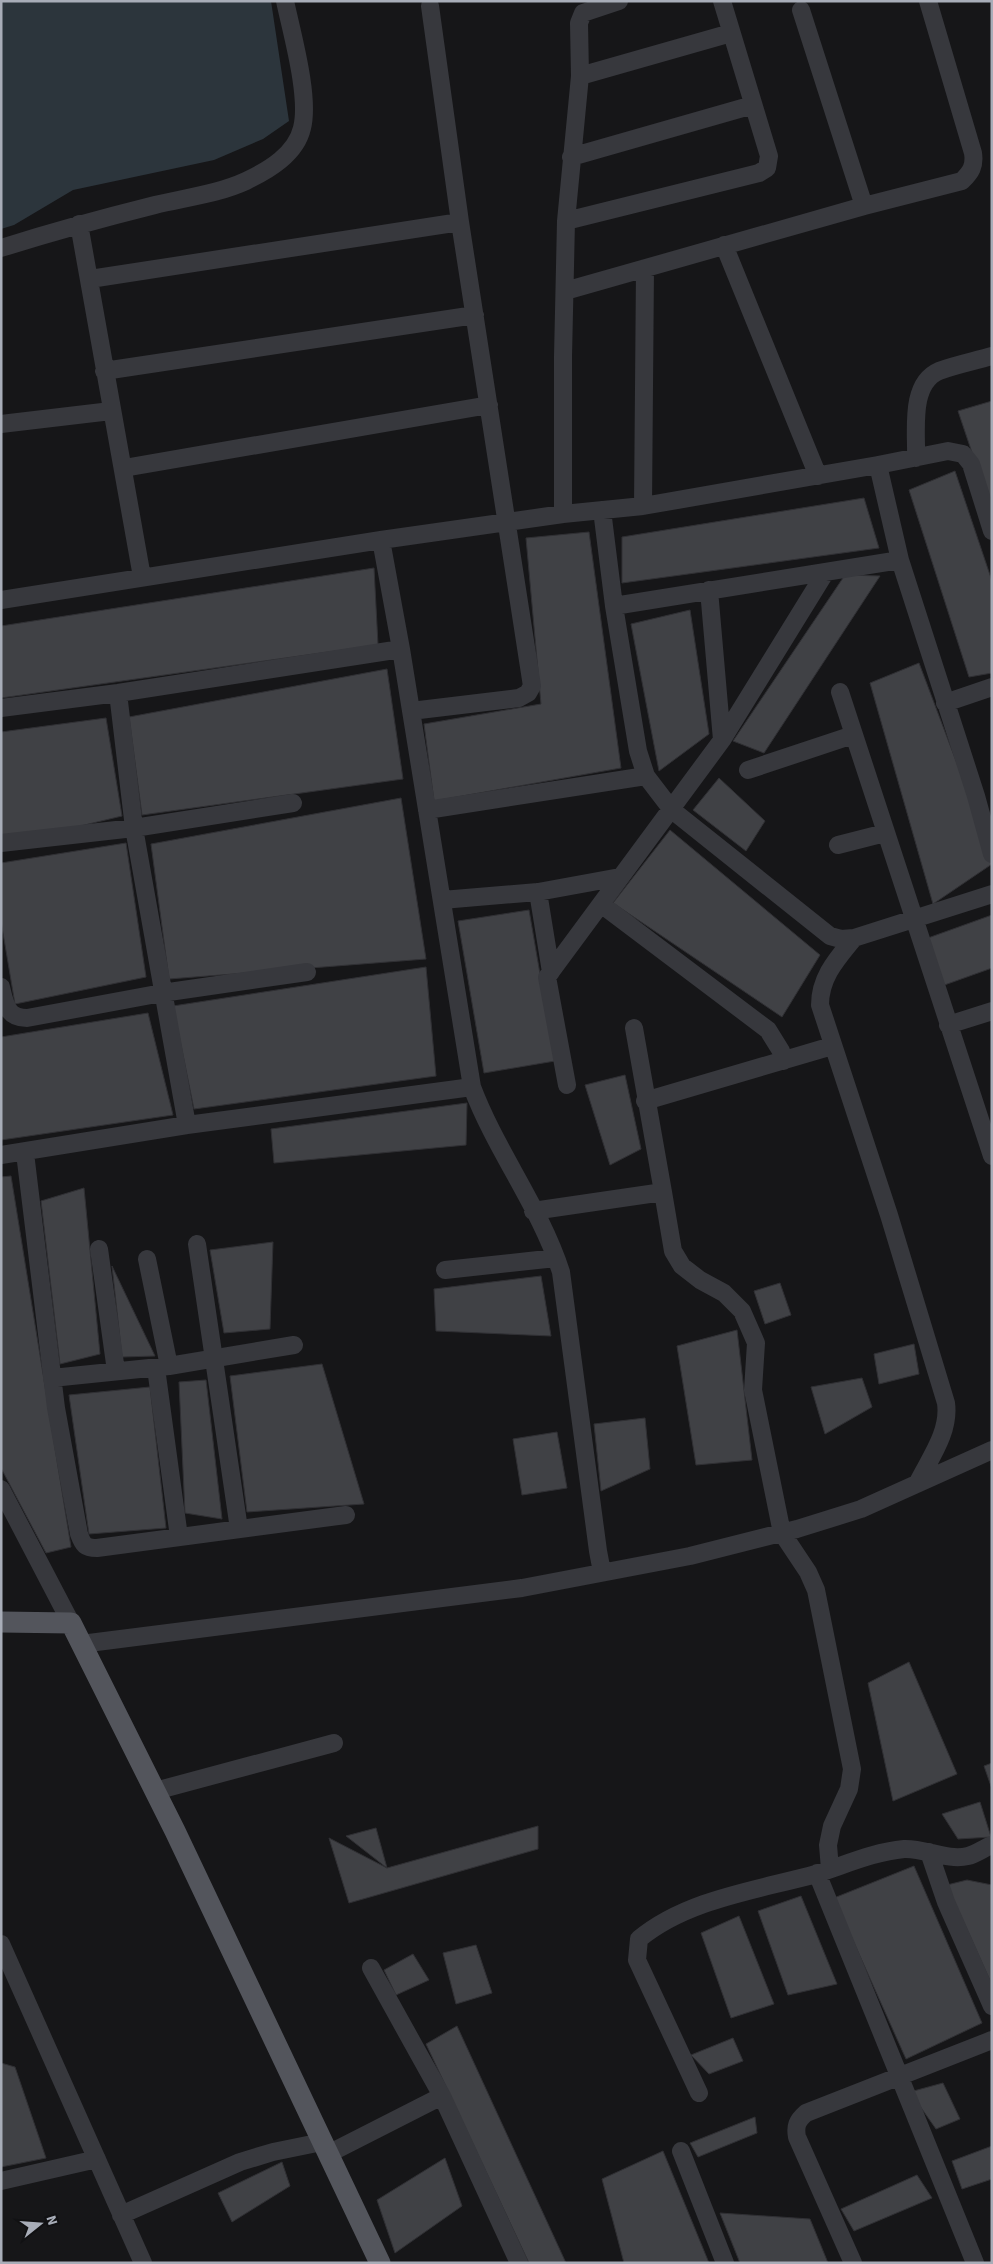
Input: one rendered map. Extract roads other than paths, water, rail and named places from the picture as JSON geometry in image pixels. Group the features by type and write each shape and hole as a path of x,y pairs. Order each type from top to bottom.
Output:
{"main road":[{"path":"1,1622 71,1623 155,1791 380,2263"}],"street":[{"path":"1,248 79,224 218,190 245,181 277,163 294,148 302,129 304,101 285,1"},
{"path":"563,514 563,357 566,221 580,76 580,17 589,10 619,1"},
{"path":"566,221 759,173 767,168 769,156 722,1"},
{"path":"565,291 864,206 962,181 971,172 974,162 928,1"},
{"path":"411,711 519,698 528,693 532,686 474,316 430,6"},
{"path":"801,10 864,206"},
{"path":"580,76 731,33"},
{"path":"571,157 753,104"},
{"path":"90,279 460,222"},
{"path":"79,224 142,577"},
{"path":"724,245 818,476"},
{"path":"643,506 645,268"},
{"path":"104,371 474,316"},
{"path":"916,458 918,397 924,384 937,372 992,356"},
{"path":"124,468 489,406"},
{"path":"1,424 111,411"},
{"path":"1,600 381,540 563,514 643,506 878,466 948,451 963,454 971,464 992,531"},
{"path":"878,466 900,560 946,703 984,794 992,854"},
{"path":"602,510 614,606 638,751 646,776 672,810 830,936 854,938 992,894"},
{"path":"381,540 401,649 472,1087 481,1112 556,1258 563,1283 602,1572"},
{"path":"614,606 900,560"},
{"path":"547,977 722,740 825,572"},
{"path":"709,590 722,740"},
{"path":"1,708 118,693 401,649"},
{"path":"946,703 992,687"},
{"path":"840,692 913,920 992,1156"},
{"path":"118,693 134,828 187,1125"},
{"path":"748,770 854,735"},
{"path":"427,810 646,776"},
{"path":"1,843 134,828 293,803"},
{"path":"838,845 885,833"},
{"path":"442,900 538,892 620,877"},
{"path":"538,892 550,972 547,977 566,1085"},
{"path":"601,904 768,1030 781,1051 783,1061"},
{"path":"854,938 830,968 820,991 820,1005 889,1215 946,1403 948,1417 945,1428 917,1484"},
{"path":"1,987 8,1012 16,1018 26,1018 162,993 307,972"},
{"path":"948,1025 992,1011"},
{"path":"634,1028 674,1251 682,1266 700,1280 724,1292 742,1311 756,1344 753,1390 782,1533 808,1572 816,1590 852,1769 849,1790 832,1826 823,1871 898,2078 956,2211 975,2263"},
{"path":"646,1101 832,1046"},
{"path":"1,1155 25,1153 187,1125 472,1087"},
{"path":"25,1153 52,1378 77,1524 83,1544 88,1548 97,1548 346,1515"},
{"path":"533,1211 664,1192"},
{"path":"197,1244 239,1529"},
{"path":"99,1249 116,1371"},
{"path":"446,1270 556,1258"},
{"path":"148,1259 162,1367 179,1537"},
{"path":"52,1378 162,1367 294,1345"},
{"path":"81,1644 412,1604 522,1588 690,1556 782,1533 861,1509 992,1450"},
{"path":"1,1489 71,1623"},
{"path":"155,1791 334,1743"},
{"path":"699,2092 637,1960 637,1949 640,1939 688,1910 711,1900 823,1871 870,1856 905,1849 951,1856 967,1856 992,1845"},
{"path":"929,1852 946,1902 992,2006"},
{"path":"1,1944 143,2263"},
{"path":"371,1968 442,2096 520,2263"},
{"path":"853,2263 797,2137 795,2128 799,2120 806,2113 992,2040"},
{"path":"121,2215 240,2162 273,2152 325,2148 442,2096"},
{"path":"680,2151 725,2263"},
{"path":"1,2181 97,2159"}]}
